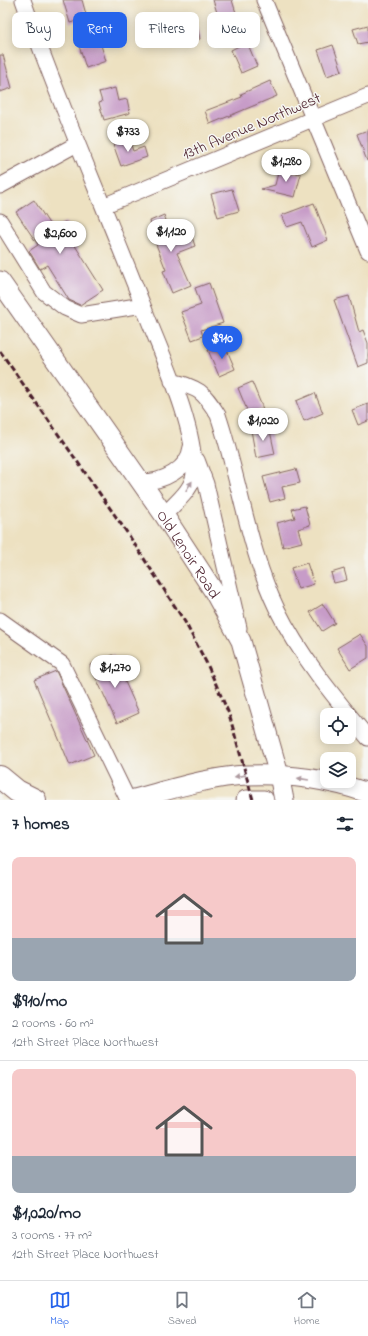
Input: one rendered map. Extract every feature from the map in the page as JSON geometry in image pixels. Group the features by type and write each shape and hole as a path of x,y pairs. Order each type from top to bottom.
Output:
{"highway":[{"path":"0,777 17,791 35,800"},
{"path":"0,786 6,800"}],"main road":[{"name":"Old Lenoir Road","path":"0,280 164,515 213,590 241,641 279,775 284,800"},
{"path":"129,800 198,782 247,775 279,775 346,785 368,793"},
{"path":"246,800 264,800"}],"street":[{"path":"23,0 77,144 143,305 172,381 206,484 241,641"},
{"path":"264,0 368,251"},
{"name":"13th Avenue Northwest","path":"103,206 368,96"},
{"path":"0,186 77,144"},
{"path":"0,221 44,292 65,308 81,315 143,305"},
{"path":"172,381 198,389 208,400 218,415 255,546 277,609 309,661 368,738"},
{"path":"141,482 163,478 180,468 188,459 191,448 189,435"},
{"path":"164,515 193,482 194,463 189,435"},
{"path":"0,620 62,664 129,800"}],"building":[{"path":"63,0 82,0 85,12 73,12 73,22 70,23"},
{"path":"213,0 232,0 236,12 217,12"},
{"path":"368,25 368,42 358,44 353,29"},
{"path":"333,45 342,71 327,76 318,50"},
{"path":"80,48 102,48 106,61 86,68"},
{"path":"235,48 250,48 257,66 241,73 231,50"},
{"path":"0,55 3,55 12,88 0,92"},
{"path":"270,81 277,96 210,124 205,111 242,97 241,94"},
{"path":"115,88 118,101 127,99 130,113 104,120 99,103 102,102 99,92"},
{"path":"368,130 368,161 367,161 357,134"},
{"path":"129,139 133,151 144,147 147,157 121,166 113,144"},
{"path":"279,169 301,174 295,197 261,189 275,185"},
{"path":"232,189 239,211 218,217 211,194"},
{"path":"34,200 53,230 65,222 78,241 74,244 103,290 80,305 69,300 47,265 40,269 29,251 38,245 16,212"},
{"path":"314,203 328,240 312,247 302,222 287,227 282,215"},
{"path":"164,215 173,240 191,234 195,246 177,253 191,285 172,293 163,271 166,270 150,229 152,229 150,221"},
{"path":"209,283 223,323 201,330 203,336 192,340 181,312 201,305 195,288"},
{"path":"349,296 359,332 363,330 368,343 368,363 358,367 334,300"},
{"path":"224,343 235,369 219,376 208,350"},
{"path":"252,382 263,409 249,415 238,388"},
{"path":"315,393 323,413 304,421 296,401"},
{"path":"368,404 368,421 358,425 352,410"},
{"path":"269,426 275,454 256,458 251,430"},
{"path":"296,469 300,483 282,487 285,498 270,502 263,477"},
{"path":"305,506 310,525 298,529 302,542 283,547 277,523 295,518 292,509"},
{"path":"307,563 314,584 298,589 291,568"},
{"path":"344,569 347,580 334,583 331,573"},
{"path":"323,604 335,623 322,631 310,612"},
{"path":"360,634 368,646 368,658 350,669 337,648"},
{"path":"113,655 139,713 117,723 90,665"},
{"path":"56,671 94,755 70,765 34,680"}],"railway":[{"path":"0,351 128,534 185,622 207,664 229,714 253,800"}]}
